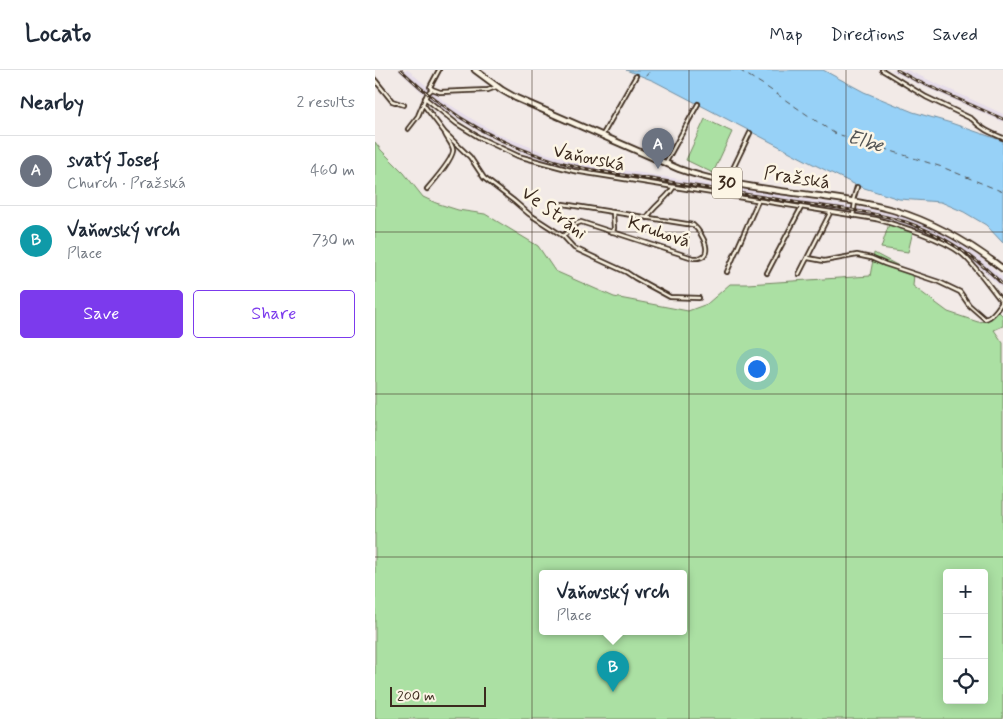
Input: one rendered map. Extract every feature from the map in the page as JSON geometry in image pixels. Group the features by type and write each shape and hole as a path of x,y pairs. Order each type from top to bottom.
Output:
{"main road":[{"name":"Pražská","path":"475,70 516,98 687,172 727,182 854,202 894,211 932,224 970,245 1003,269"}],"street":[{"path":"408,129 418,116 425,98 432,89 430,87 439,70"},
{"path":"881,70 927,97 972,118 986,130 1003,138"},
{"path":"602,136 636,76"},
{"path":"375,80 392,101 404,105"},
{"path":"432,89 440,92 488,90 497,86"},
{"name":"Vaňovská","path":"425,98 468,132 517,156 585,174 875,219 923,234 961,254 1002,302"},
{"name":"Ve Stráni","path":"423,104 445,133 469,157 484,178 529,214 563,236 574,248 626,272 670,297 699,298"},
{"path":"666,164 698,104"},
{"path":"427,190 453,152 453,147 445,133"},
{"path":"727,182 751,133"},
{"path":"853,216 857,187"},
{"name":"Kruhová","path":"647,218 649,213 669,195 673,188"},
{"path":"727,272 758,201"},
{"name":"Kruhová","path":"563,204 689,224 695,226 706,245 707,251 701,257 693,258 581,222 563,236"},
{"path":"767,273 801,208"},
{"name":"Kruhová","path":"613,213 613,232"},
{"path":"799,274 830,213"},
{"path":"808,258 824,261 857,255 871,258 939,282 960,292 969,305 985,319 988,319 1002,302"}],"shaded area":[{"path":"398,70 408,70 444,101 500,135 548,154 597,166 874,210 917,221 953,239 981,258 1003,278 1003,289 976,264 950,245 923,232 895,222 596,173 546,161 521,152 485,135 451,115 426,96"},
{"path":"891,70 907,70 988,107 1003,114 1003,122 914,82"}],"green space":[{"path":"705,119 732,132 713,173 686,160"},
{"path":"375,142 423,197 458,210 485,214 538,246 555,271 614,297 688,311 707,304 730,284 870,276 874,253 914,274 913,286 948,312 978,322 987,321 998,311 1003,316 1003,326 994,330 1003,343 1003,719 375,719"},
{"path":"889,224 913,231 908,252 881,248"}],"water":[{"name":"Elbe","path":"626,70 823,70 864,92 913,112 1003,141 1003,243 986,225 964,212 941,202 899,199 858,186 654,81"}],"ferry route":[{"path":"645,77 651,70"},
{"path":"739,70 834,133 942,167 1003,192"}],"railway":[{"path":"401,70 439,103 459,117 523,150 594,170 850,210 906,222 946,240 982,265 1003,285"},
{"path":"897,70 915,80 1003,119"}],"place":[{"name":"svatý Josef","path":"658,169"},
{"name":"Vaňovský vrch","path":"613,692"}]}
